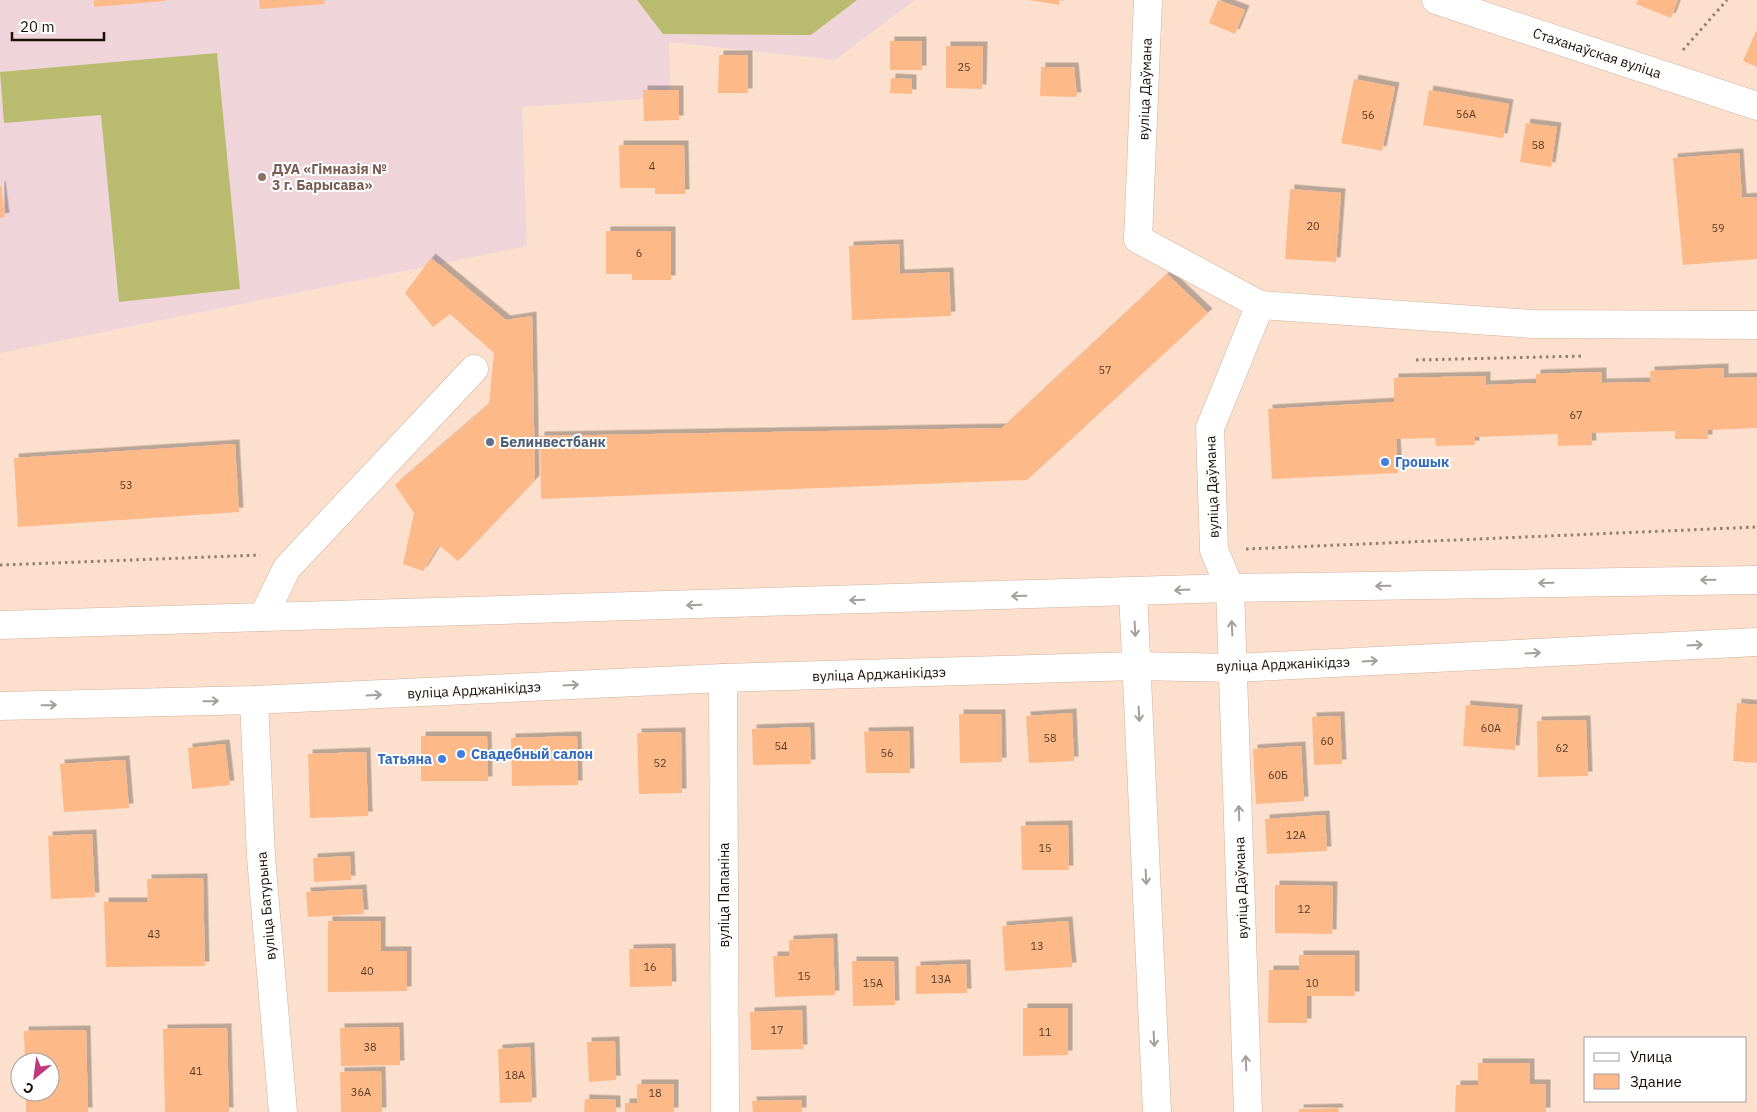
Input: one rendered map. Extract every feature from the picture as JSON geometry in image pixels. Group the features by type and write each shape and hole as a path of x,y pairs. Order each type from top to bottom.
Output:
{"main road":[{"name":"вуліца Даўмана","path":"1148,0 1138,239 1260,305 1210,428 1214,550 1230,588 1248,1112"},
{"name":"Стаханаўская вуліца","path":"1436,0 1757,106"},
{"path":"1260,305 1533,324 1757,325"},
{"path":"263,617 287,568 474,369"},
{"path":"0,625 1230,588 1757,580"},
{"path":"1133,592 1157,1112"},
{"name":"вуліца Арджанікідзэ","path":"0,706 254,700 723,678 1136,666 1234,668 1757,642"},
{"name":"вуліца Папаніна","path":"723,678 725,1112"},
{"name":"вуліца Батурына","path":"254,700 261,857 283,1112"}],"path":[{"path":"1664,75 1727,0"},
{"path":"1214,550 1757,527"},
{"path":"0,565 301,553"}],"shaded area":[{"name":"ДУА «Гімназія № 3 г. Барысава»","path":"0,0 915,0 835,60 669,42 671,97 522,107 527,246 0,353"}],"green space":[{"path":"637,0 857,0 811,35 663,34"},
{"path":"217,53 240,289 119,302 101,115 4,123 0,72"}],"building":[{"path":"94,0 165,0 165,1 94,7"},
{"path":"259,0 324,0 325,4 260,9"},
{"path":"1029,0 1060,0 1059,5"},
{"path":"1218,0 1245,10 1235,34 1209,23"},
{"path":"1638,0 1678,0 1671,18 1636,4"},
{"path":"1757,32 1757,67 1743,61"},
{"path":"890,41 922,41 922,70 890,70"},
{"path":"946,46 983,46 982,89 946,88"},
{"path":"719,55 748,55 748,93 718,93"},
{"path":"1041,67 1074,67 1077,97 1040,96"},
{"path":"891,78 912,79 912,94 890,93"},
{"path":"1354,79 1395,87 1382,151 1341,143"},
{"path":"643,90 679,90 679,120 644,121"},
{"path":"1429,90 1509,104 1503,138 1423,125"},
{"path":"1526,123 1557,127 1551,167 1520,162"},
{"path":"619,145 684,145 685,194 655,194 655,188 620,188"},
{"path":"1739,153 1742,198 1757,197 1757,259 1683,265 1673,158"},
{"path":"0,186 5,217 0,218"},
{"path":"1290,189 1341,193 1336,262 1285,259"},
{"path":"606,231 671,231 671,280 632,280 632,274 606,274"},
{"path":"899,244 900,274 949,272 951,316 852,320 849,246"},
{"name":"Белинвестбанк","path":"431,258 506,320 532,316 535,480 458,561 439,545 423,571 403,564 414,513 395,485 489,404 494,353 450,314 433,327 405,293"},
{"path":"1167,274 1208,313 1027,480 541,499 540,436 1002,428"},
{"path":"1724,368 1724,378 1757,377 1757,428 1708,430 1708,439 1675,439 1675,431 1591,433 1592,445 1558,446 1558,434 1475,437 1475,445 1436,446 1435,438 1396,439 1398,473 1272,479 1268,409 1394,402 1394,378 1486,376 1486,385 1536,383 1536,374 1602,372 1602,383 1651,382 1650,371"},
{"path":"235,444 239,512 18,527 14,458"},
{"path":"1737,703 1757,705 1757,763 1733,761"},
{"path":"1466,705 1518,709 1515,750 1463,746"},
{"path":"1072,713 1074,761 1029,763 1026,716"},
{"path":"959,714 1001,714 1002,762 960,763"},
{"path":"1340,716 1342,764 1314,765 1312,717"},
{"path":"1586,720 1588,776 1538,777 1537,721"},
{"path":"810,727 811,764 753,765 752,729"},
{"path":"909,731 910,773 866,773 864,732"},
{"path":"681,732 682,793 639,794 637,733"},
{"path":"421,736 487,736 488,781 421,781"},
{"path":"577,736 578,785 512,786 511,738"},
{"path":"225,744 230,785 192,789 188,748"},
{"path":"1301,746 1304,801 1256,804 1253,749"},
{"path":"366,752 368,816 310,818 308,754"},
{"path":"125,760 129,808 64,812 60,764"},
{"path":"1325,815 1327,851 1267,854 1265,819"},
{"path":"1068,825 1069,870 1022,870 1021,826"},
{"path":"92,834 95,897 51,899 48,836"},
{"path":"350,856 351,880 314,882 313,858"},
{"path":"203,878 205,966 106,967 104,902 148,902 147,879"},
{"path":"1275,885 1333,886 1332,934 1275,933"},
{"path":"362,889 364,914 308,917 306,892"},
{"path":"328,921 381,921 381,951 407,951 407,991 328,992"},
{"path":"1068,921 1072,967 1005,971 1002,926"},
{"path":"833,938 835,995 775,997 773,956 789,956 789,940"},
{"path":"671,948 672,986 630,987 629,949"},
{"path":"1299,955 1355,955 1355,996 1307,996 1307,1023 1268,1023 1269,970 1299,970"},
{"path":"852,961 894,961 895,1005 853,1006"},
{"path":"966,964 967,993 916,994 916,966"},
{"path":"1023,1008 1068,1008 1068,1055 1023,1056"},
{"path":"802,1010 803,1049 751,1050 750,1012"},
{"path":"399,1027 400,1065 341,1066 340,1028"},
{"path":"227,1028 229,1112 165,1112 163,1029"},
{"path":"86,1030 88,1112 26,1112 26,1102 60,1102 60,1052 25,1052 24,1031"},
{"path":"615,1041 616,1080 589,1082 587,1042"},
{"path":"530,1047 532,1102 500,1103 498,1049"},
{"path":"1478,1063 1530,1063 1530,1084 1546,1084 1546,1112 1455,1112 1456,1085 1478,1085"},
{"path":"381,1071 382,1112 341,1112 340,1072"},
{"path":"637,1084 674,1084 674,1112 625,1112 625,1103 637,1103"},
{"path":"585,1099 616,1100 616,1112 584,1112"},
{"path":"802,1100 802,1112 753,1112 752,1101"},
{"path":"1338,1108 1339,1112 1299,1112 1299,1109"}],"place":[{"name":"ДУА «Гімназія № 3 г. Барысава»","path":"262,177"},
{"name":"Белинвестбанк","path":"490,442"},
{"name":"Грошык","path":"1385,462"},
{"name":"Свадебный салон","path":"461,754"},
{"name":"Татьяна","path":"442,759"}]}
